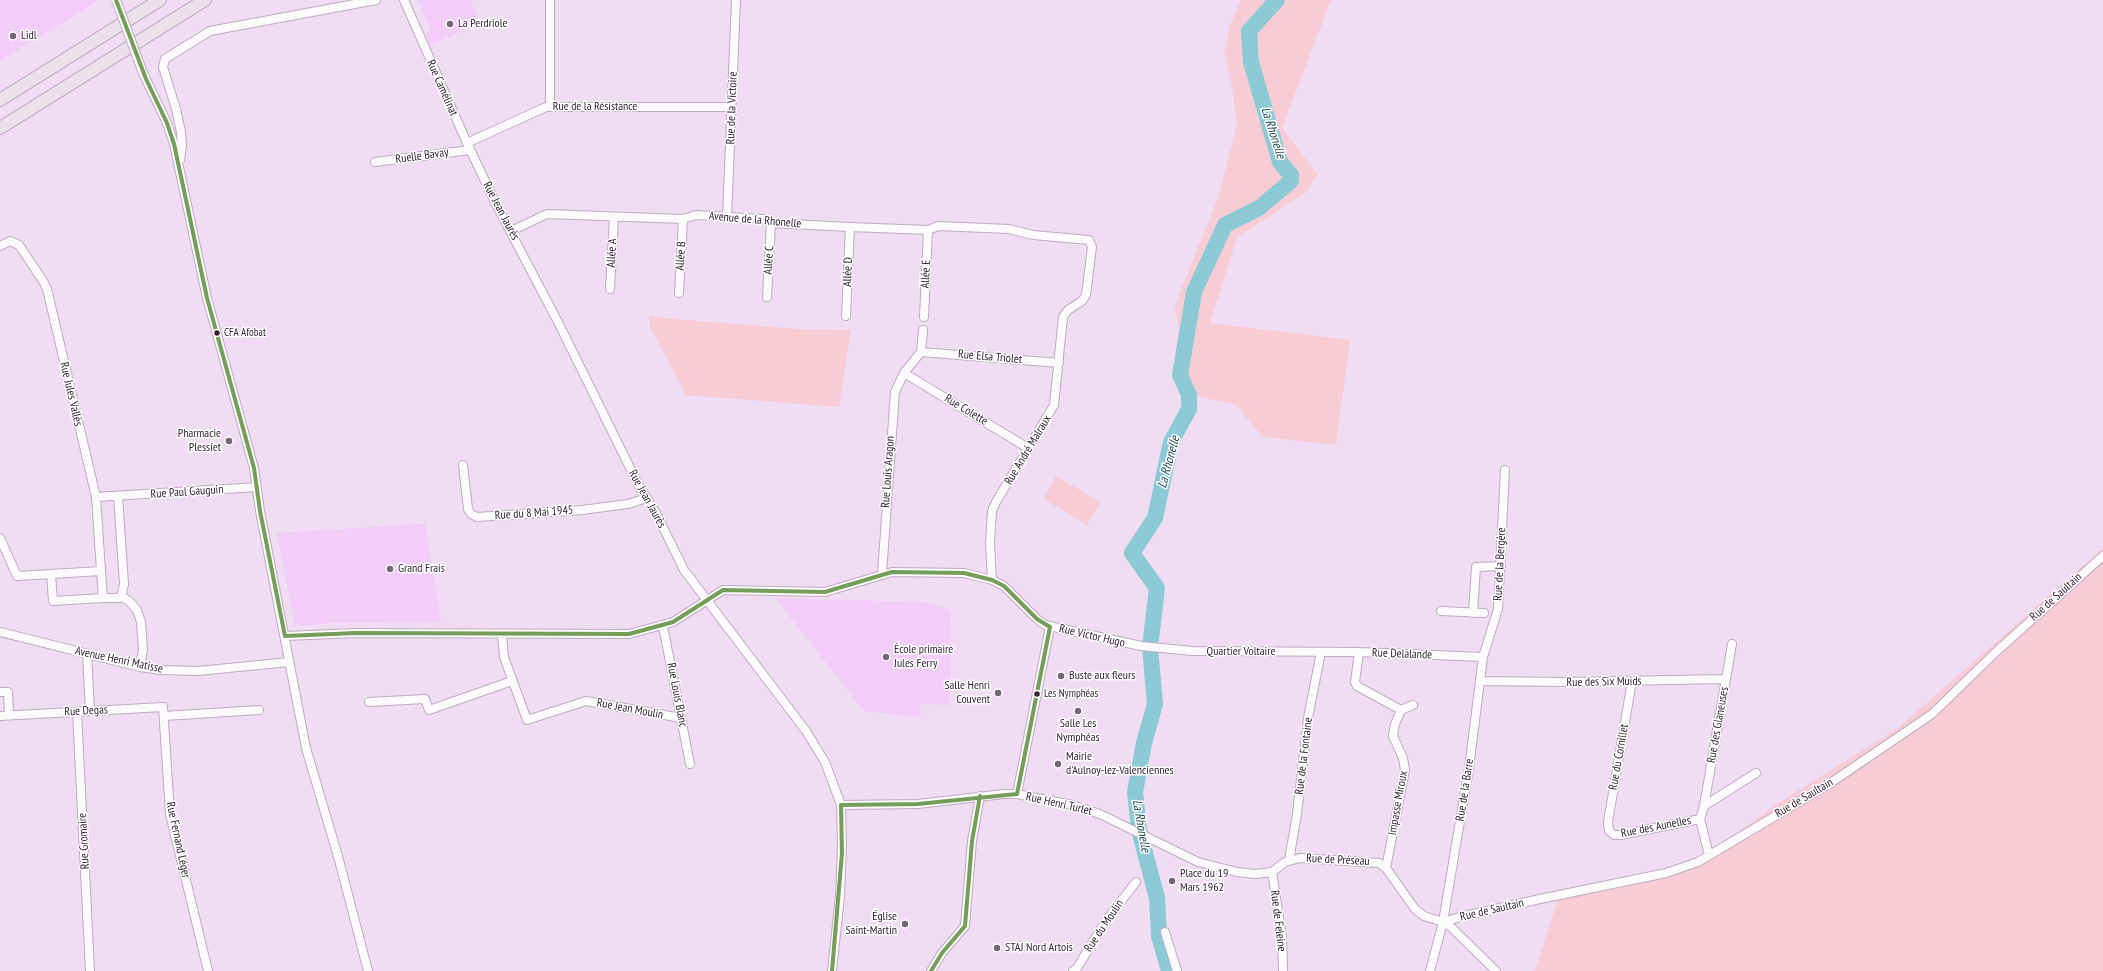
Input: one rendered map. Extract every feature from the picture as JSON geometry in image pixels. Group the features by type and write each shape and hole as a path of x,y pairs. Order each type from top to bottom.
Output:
{"highway":[{"path":"0,100 160,0"},
{"path":"0,128 205,0"}],"street":[{"path":"116,0 143,73 170,130 207,298 250,452 308,758 342,870 368,971"},
{"path":"179,166 182,138 176,109 163,67 165,59 210,31 376,0"},
{"name":"Rue Camélinat","path":"404,0 482,175"},
{"path":"550,0 550,107"},
{"name":"Rue de la Victoire","path":"727,217 736,0"},
{"name":"Rue de la Résistance","path":"468,146 543,108 732,107"},
{"name":"Ruelle Bavay","path":"375,162 468,146"},
{"name":"Rue Jean Jaurès","path":"482,175 684,570 811,737 825,762 841,805 842,853 832,971"},
{"name":"Avenue de la Rhonelle","path":"511,231 547,214 683,219 693,215 763,219 771,223 850,227 928,230 938,226 1014,230 1033,235 1089,240 1092,247 1086,295 1082,301 1066,312 1063,317"},
{"name":"Allée A","path":"610,289 614,216"},
{"name":"Allée B","path":"679,293 683,219"},
{"name":"Allée C","path":"767,297 771,223"},
{"name":"Allée D","path":"846,316 850,227"},
{"name":"Allée E","path":"924,317 928,230"},
{"name":"Rue Jules Vallès","path":"0,246 10,241 18,245 45,285 96,497 103,598"},
{"name":"Rue André Malraux","path":"992,580 990,543 992,511 1054,405 1063,317"},
{"path":"904,373 921,352 923,330"},
{"name":"Rue Elsa Triolet","path":"921,352 1059,363"},
{"name":"Rue Colette","path":"904,373 1028,448"},
{"name":"Rue Louis Aragon","path":"882,574 895,395 904,373"},
{"name":"Rue du 8 Mai 1945","path":"463,465 468,509 471,514 478,517 582,510 628,504 647,498"},
{"name":"Rue de la Bergère","path":"1483,657 1497,614 1501,566 1505,470"},
{"name":"Rue Paul Gauguin","path":"96,497 257,487"},
{"path":"118,496 124,584 121,597"},
{"path":"0,538 17,576 100,571"},
{"name":"Rue de Saultain","path":"1444,922 1487,910 1666,873 1693,864 1709,856 1829,784 1932,714 1998,650 2103,556"},
{"path":"1473,613 1476,567 1501,566"},
{"name":"Rue Victor Hugo","path":"285,636 356,633 621,635 663,626 678,619 706,600 727,589 829,591 892,572 964,574 992,580 1004,586 1037,619 1050,627 1088,633 1141,646 1161,649"},
{"path":"51,574 53,601 121,597 129,601 134,606 140,618 143,653 140,667"},
{"path":"1441,611 1484,613"},
{"name":"Rue Louis Blanc","path":"663,626 690,764"},
{"path":"1016,794 1050,627"},
{"name":"Avenue Henri Matisse","path":"0,632 140,667 183,671 289,662"},
{"name":"Rue Jean Moulin","path":"502,634 502,648 526,720 586,701 681,718"},
{"name":"Rue des Glaneuses","path":"1700,818 1704,806 1732,644"},
{"name":"Quartier Voltaire","path":"1161,649 1192,651 1321,652"},
{"name":"Rue Delalande","path":"1321,652 1483,657"},
{"name":"Rue de la Fontaine","path":"1289,860 1297,814 1308,718 1321,652"},
{"path":"1359,652 1355,682 1357,686 1401,710 1413,705"},
{"path":"87,654 90,711"},
{"name":"Rue de la Barre","path":"1430,971 1444,922 1468,774 1483,657"},
{"name":"Rue des Six Muids","path":"1481,681 1632,681 1726,678"},
{"path":"369,702 425,699 429,710 512,681"},
{"name":"Rue du Cornillet","path":"1611,833 1608,822 1632,681"},
{"path":"0,692 8,692 9,715"},
{"name":"Rue Degas","path":"0,716 163,707"},
{"name":"Rue Fernand Léger","path":"163,707 170,814 208,971"},
{"path":"164,716 259,710"},
{"name":"Impasse Miroux","path":"1386,868 1405,770 1403,758 1393,740 1394,728 1401,710"},
{"name":"Rue Gromaire","path":"77,712 90,971"},
{"path":"1704,806 1756,773"},
{"name":"Rue Henri Turlet","path":"841,805 918,804 980,796 1016,794 1079,807 1106,816 1212,867 1249,874 1272,872"},
{"path":"931,971 942,953 965,926 972,841 980,796"},
{"path":"1700,818 1709,856"},
{"name":"Rue des Aunelles","path":"1611,833 1620,835 1700,818"},
{"name":"Rue de Préseau","path":"1272,872 1289,860 1304,858 1376,862 1386,868 1415,910 1424,916 1444,922 1460,935 1496,971"},
{"name":"Rue de Feleine","path":"1272,872 1282,937 1283,971"},
{"name":"Rue du Moulin","path":"1073,971 1077,968 1105,922 1136,882"},
{"path":"1164,932 1177,971"}],"shaded area":[{"path":"0,0 96,0 96,2 0,61"},
{"name":"La Perdriole","path":"418,0 470,0 478,18 471,22 473,26 430,45 425,34 431,31"},
{"path":"1241,0 1331,0 1282,128 1317,174 1307,192 1237,237 1210,323 1350,340 1336,445 1263,437 1235,404 1189,395 1175,305 1218,198 1237,125 1232,86 1224,53 1230,25"},
{"path":"649,316 799,329 851,330 839,407 686,395 650,327"},
{"path":"1056,476 1100,502 1087,525 1044,499"},
{"path":"425,524 441,622 332,623 299,626 294,622 277,533"},
{"path":"2103,548 2103,971 1535,971 1558,898 1683,873 1774,806 1898,728"},
{"name":"École primaire Jules Ferry","path":"775,598 921,602 951,610 950,705 920,704 921,717 864,711"}],"waterway":[{"name":"La Rhonelle","path":"1169,971 1159,936 1157,898 1139,830 1135,792 1144,743 1155,704 1150,647 1157,588 1132,553 1155,518 1171,442 1189,409 1189,395 1180,375 1194,292 1225,225 1259,208 1291,181 1291,175 1280,162 1251,62 1249,31 1277,0"}],"transit line":[{"path":"116,0 146,79 167,123 174,144 207,298 254,468 260,511 285,636"},
{"path":"285,636 356,633 629,634 673,622 723,590 825,592 892,572 964,573 992,580 1004,586 1037,619 1050,627"},
{"path":"1017,794 1050,627"},
{"path":"841,805 918,804 1017,794"},
{"path":"931,971 942,953 965,926 972,841 980,796"},
{"path":"832,971 842,853 841,805"}],"place":[{"name":"La Perdriole","path":"450,24"},
{"name":"Lidl","path":"13,36"},
{"name":"CFA Afobat","path":"217,333"},
{"name":"Pharmacie Plessiet","path":"229,441"},
{"name":"Grand Frais","path":"390,569"},
{"name":"École primaire Jules Ferry","path":"886,657"},
{"name":"Buste aux fleurs","path":"1061,676"},
{"name":"Salle Henri Couvent","path":"998,693"},
{"name":"Les Nymphéas","path":"1037,694"},
{"name":"Salle Les Nymphéas","path":"1078,711"},
{"name":"Mairie d'Aulnoy-lez-Valenciennes","path":"1058,764"},
{"name":"Place du 19 Mars 1962","path":"1172,881"},
{"name":"Église Saint-Martin","path":"905,924"},
{"name":"STAJ Nord Artois","path":"997,948"}]}
